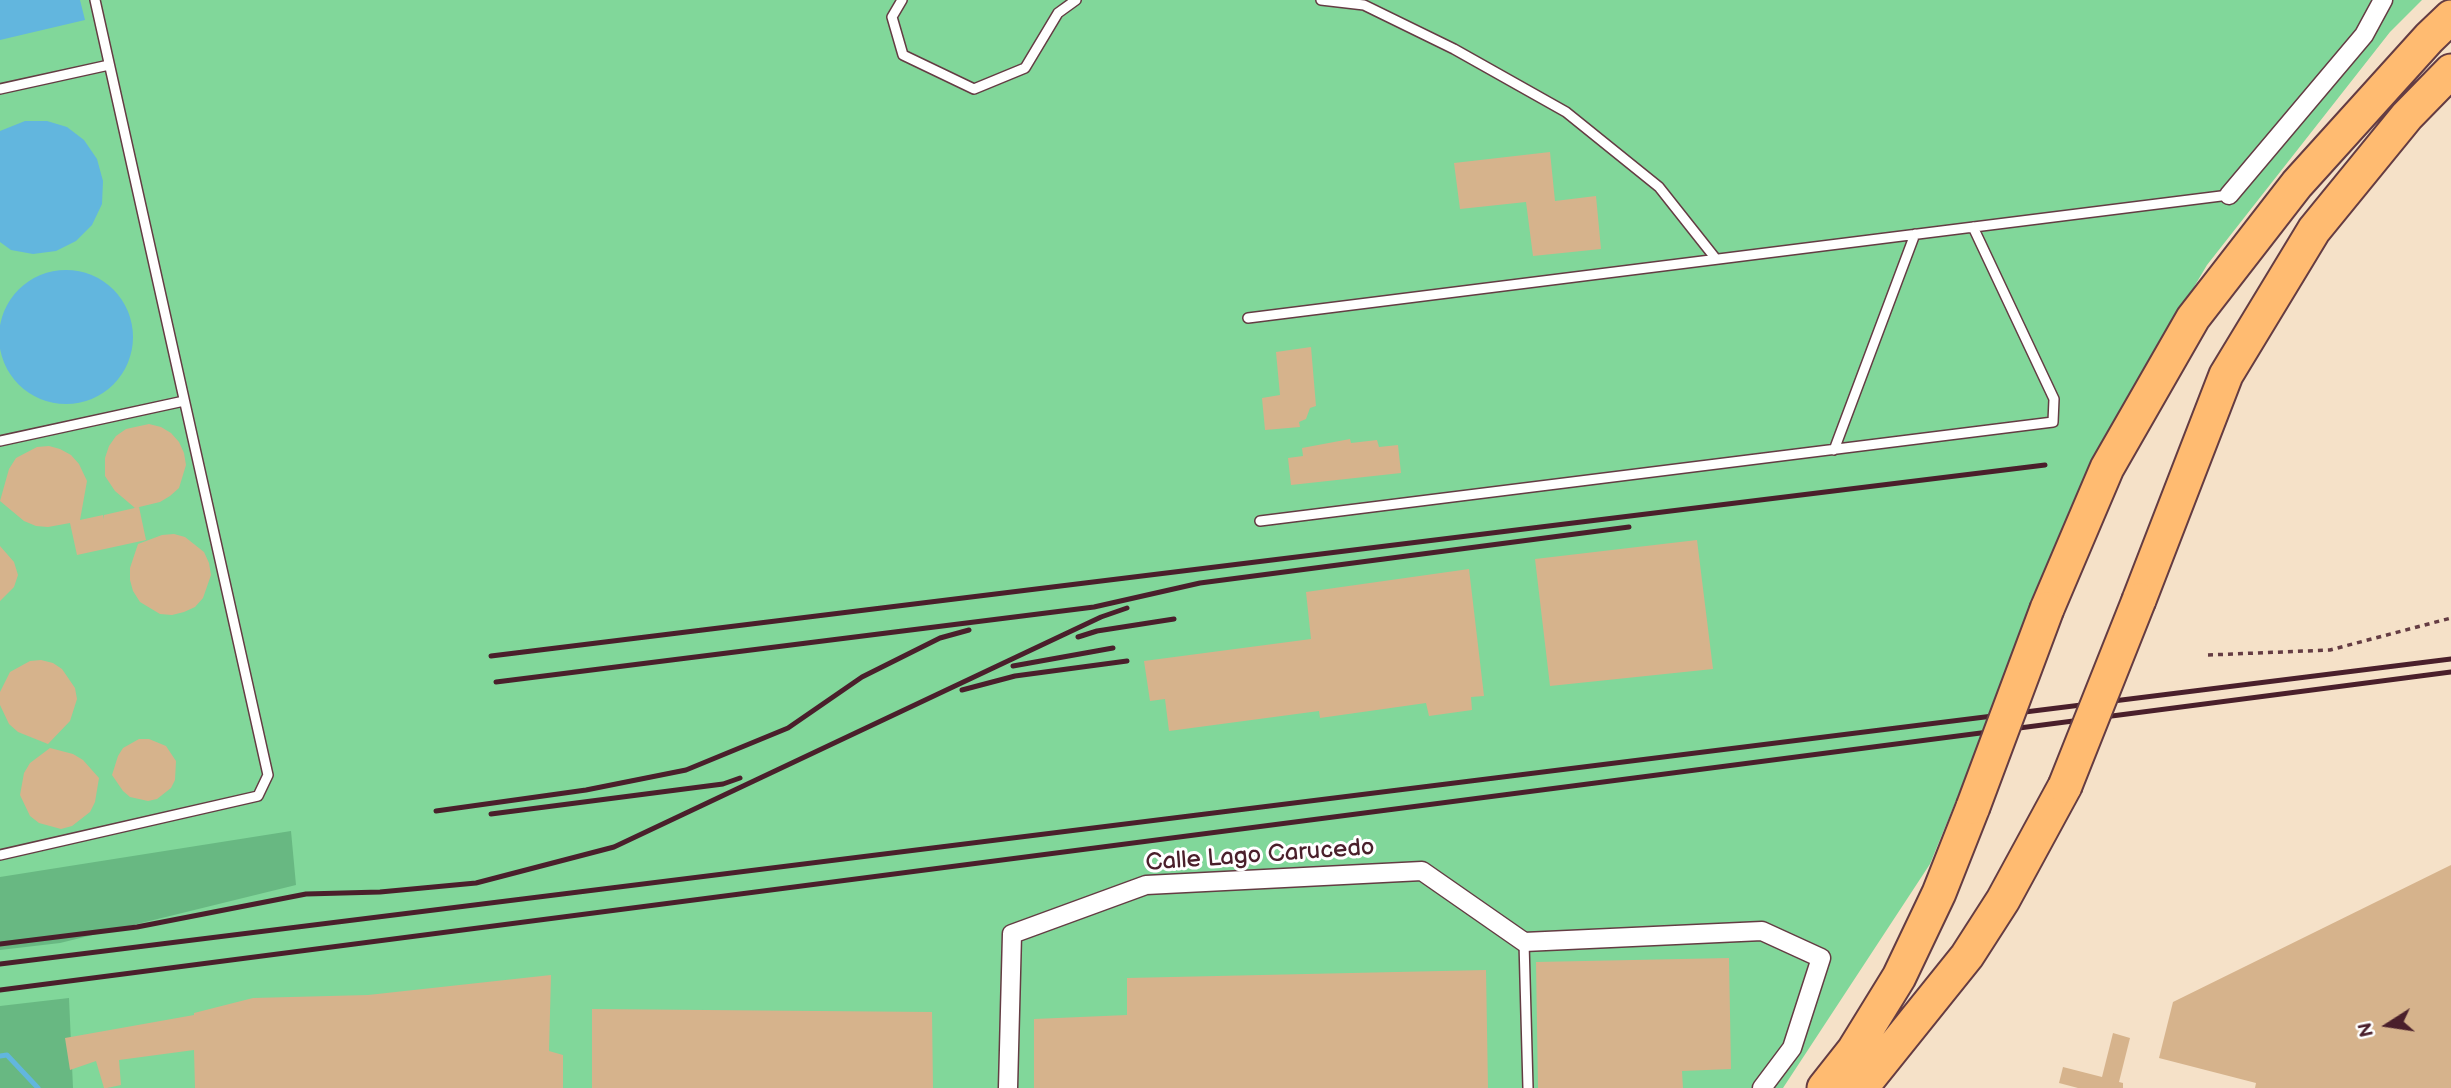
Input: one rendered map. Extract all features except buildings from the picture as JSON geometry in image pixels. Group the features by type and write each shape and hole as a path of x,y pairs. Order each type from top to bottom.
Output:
{"highway":[{"path":"1824,1088 1854,1050 1899,977 1939,893 2048,609 2107,468 2193,318 2297,184 2440,28 2451,9"},
{"path":"1861,1088 1967,956 2003,900 2065,786 2226,375 2314,230 2407,116 2451,71"}],"street":[{"path":"2229,195 2364,35 2383,0"},
{"name":"Calle Lago Carucedo","path":"1008,1088 1012,934 1146,885 1422,871 1524,942"},
{"path":"1524,942 1762,931 1821,958 1792,1048 1762,1088"}],"lane":[{"path":"0,855 258,796 268,775 95,0"},
{"path":"902,0 892,16 903,55 974,89 1025,68 1058,13 1076,0"},
{"path":"1321,0 1364,5 1454,49 1566,112 1659,187 1717,259"},
{"path":"0,89 109,65"},
{"path":"2407,116 2451,80"},
{"path":"1248,318 2229,195"},
{"path":"1260,521 2053,422 2054,400 1973,227"},
{"path":"1834,450 1915,234"},
{"path":"0,441 184,401"},
{"path":"1524,942 1528,1088"}],"path":[{"path":"2208,655 2330,650 2451,618"}],"green space":[{"path":"0,0 2422,0 2390,32 2207,265 2090,463 1930,864 1783,1088 0,1088"},
{"path":"291,831 296,885 60,943 0,950 0,877"},
{"path":"69,998 73,1088 0,1088 0,1006"}],"water":[{"path":"0,0 80,0 85,20 0,40"},
{"path":"25,121 47,121 67,127 84,140 97,159 103,181 102,204 92,225 76,241 56,251 33,254 11,250 0,242 0,131"},
{"path":"66,270 91,275 113,290 128,312 133,337 128,362 113,384 91,399 66,404 41,399 19,384 4,362 -1,337 4,312 19,290 41,275"}],"waterway":[{"path":"0,1056 7,1055 38,1088"}],"railway":[{"path":"491,656 2045,465"},
{"path":"496,682 1094,607 1200,583 1629,527"},
{"path":"0,944 137,927 306,894 380,892 476,883 614,847 1101,617 1127,608"},
{"path":"1078,637 1097,631 1174,619"},
{"path":"436,811 586,790 686,770 788,728 862,677 940,638 969,630"},
{"path":"1013,666 1113,648"},
{"path":"0,964 2451,659"},
{"path":"962,690 1015,676 1127,661"},
{"path":"0,990 2451,672"},
{"path":"491,814 723,784 740,778"}]}
